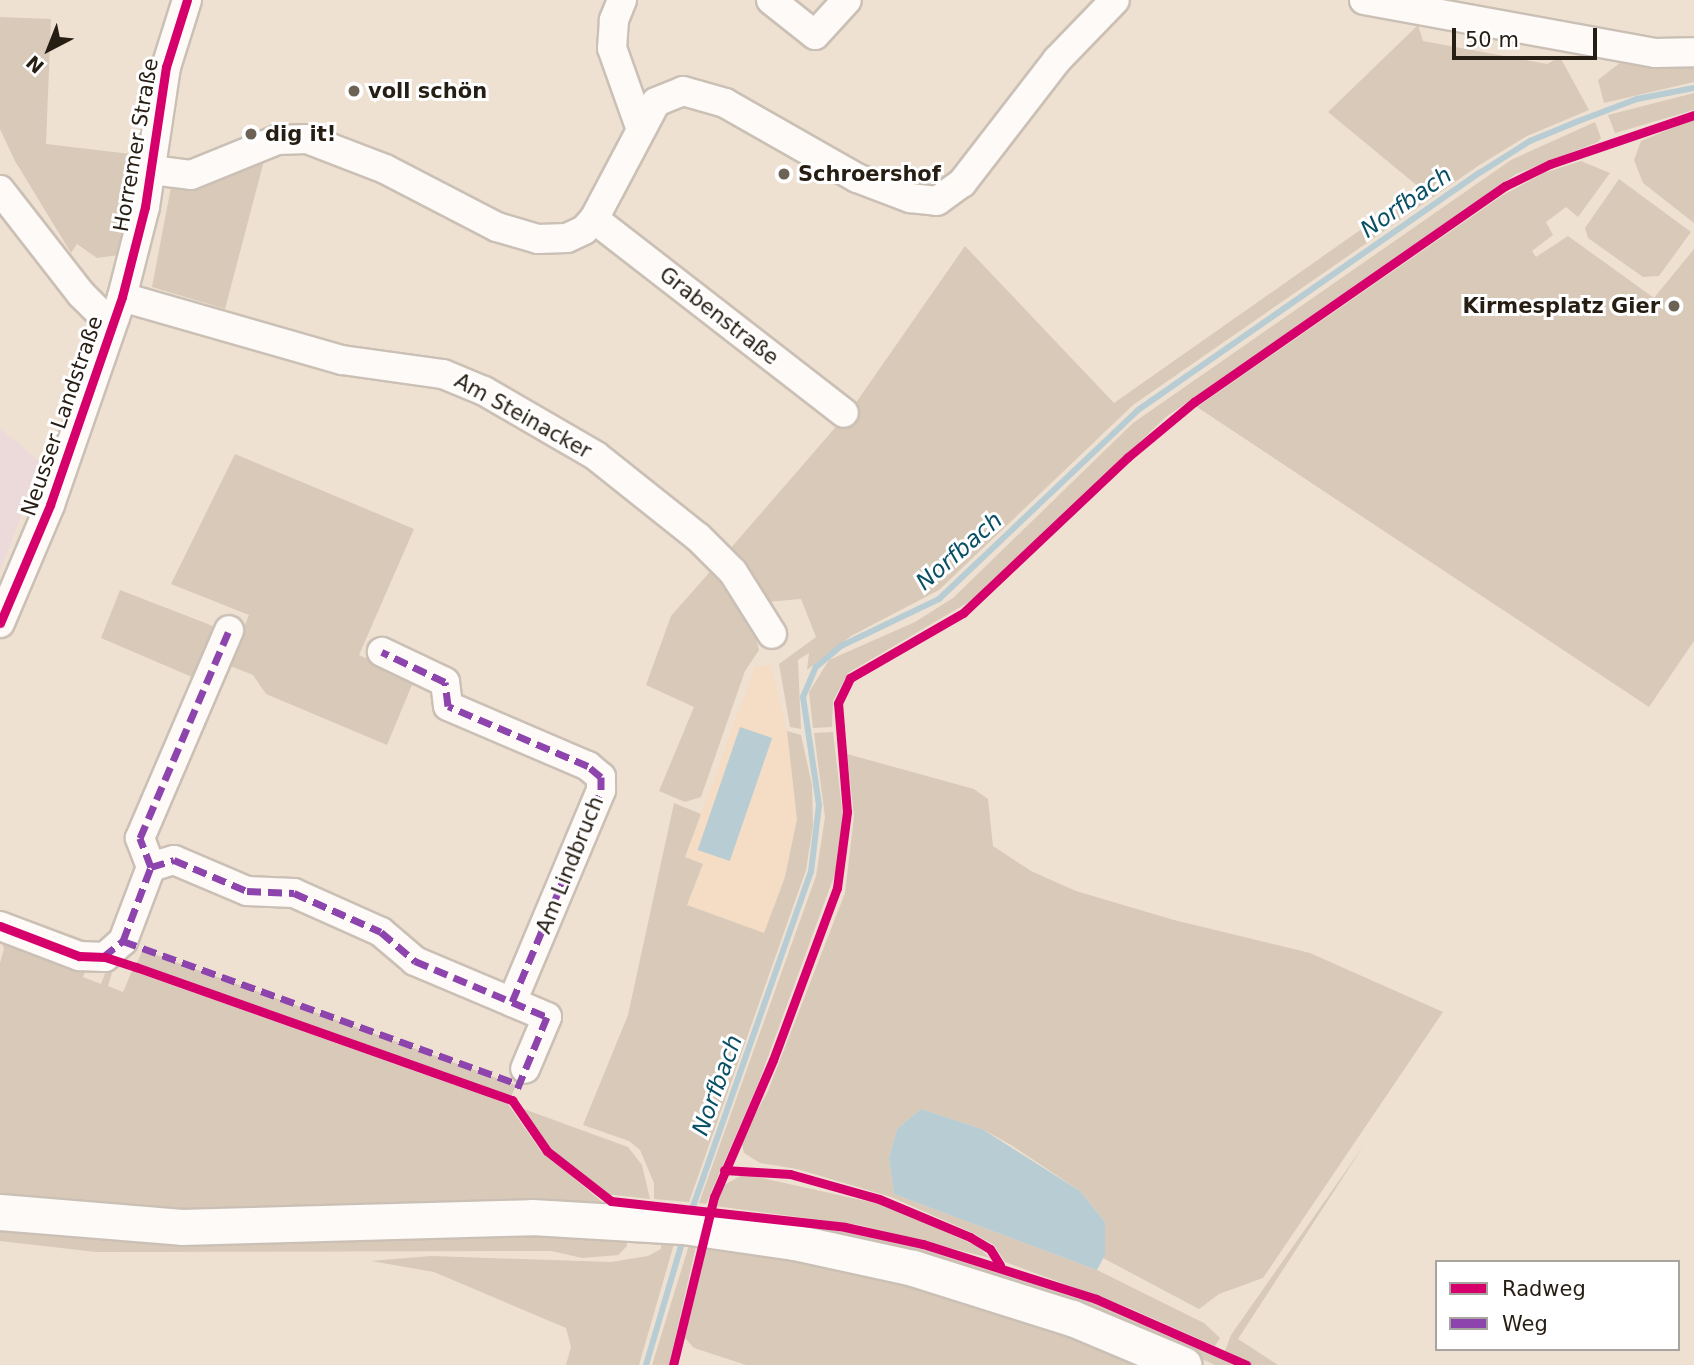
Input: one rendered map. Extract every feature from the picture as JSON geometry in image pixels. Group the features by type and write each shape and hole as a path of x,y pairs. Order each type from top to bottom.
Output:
{"main road":[{"path":"0,1212 181,1227 532,1217 617,1221 754,1236 875,1258 992,1291 1184,1365"}],"street":[{"name":"Horremer Straße","path":"118,308 151,170 166,67 187,0"},
{"path":"622,0 614,20 612,48 640,127"},
{"path":"771,0 815,34 847,0"},
{"path":"151,170 191,175 270,143 298,138 336,147 513,233 567,238 584,230 594,219 640,127 666,94 699,92 751,116 857,178 910,198 937,201 962,183 1057,60 1115,0"},
{"path":"1364,0 1655,53 1694,52"},
{"name":"Am Steinacker","path":"0,190 81,294 99,312 118,308 342,360 443,374 484,391 596,456 688,529 733,572 772,634"},
{"name":"Grabenstraße","path":"594,219 844,413"},
{"name":"Neusser Landstraße","path":"0,622 50,505 118,308"},
{"path":"0,926 79,956 106,957 123,941 151,867 140,838 229,630"},
{"name":"Am Lindbruch","path":"382,652 445,682 448,706 588,766 601,777 601,790 512,1002"},
{"path":"151,867 174,860 247,891 294,893 381,932 415,961 547,1017 525,1069"}],"shaded area":[{"path":"0,17 51,19 46,144 139,155 119,255 97,258 77,244 71,253 15,161 0,129"},
{"path":"1418,25 1423,41 1547,64 1560,57 1589,110 1527,136 1478,166 1133,405 939,590 851,636 807,670 809,653 798,660 801,729 790,727 779,664 816,637 801,599 766,602 730,549 853,407 965,246 1114,403 1420,188 1328,112"},
{"path":"1694,59 1694,82 1604,103 1598,80 1621,62"},
{"path":"1694,93 1694,110 1615,133 1608,115"},
{"path":"1694,119 1694,223 1643,183 1634,160 1641,141"},
{"path":"1595,122 1601,138 1598,142 1516,174 1166,417 974,599 848,673 833,701 832,727 813,728 809,692 829,660 915,622 953,598 1133,423 1511,160"},
{"path":"265,157 225,309 152,287 171,187 208,183"},
{"path":"1581,161 1610,173 1578,217 1566,207 1546,222 1553,235 1532,251 1536,257 1568,236 1654,298 1694,249 1694,641 1649,707 1197,407 1503,195 1544,173"},
{"path":"1619,179 1691,232 1659,276 1643,277 1588,238 1585,228"},
{"path":"0,428 42,463 0,571"},
{"path":"235,454 414,529 359,655 414,680 387,745 266,694 253,675 228,665 249,615 171,584"},
{"path":"715,566 755,634 759,650 745,671 701,797 685,802 659,791 694,707 646,685 671,616"},
{"path":"120,590 213,626 208,639 215,642 199,680 101,638"},
{"path":"771,665 788,734 797,819 785,877 764,933 687,905 703,864 685,857 755,666"},
{"path":"740,727 772,738 730,861 698,850"},
{"path":"787,731 801,735 812,785 813,826 806,870 689,1202 654,1199 654,1183 640,1150 629,1141 583,1125 628,1015 674,803 701,814 685,857 703,864 687,905 764,933 785,877 797,819"},
{"path":"833,732 843,818 836,871 758,1084 706,1204 699,1203 816,876 825,817 814,733"},
{"path":"847,754 974,789 988,799 993,846 1031,871 1076,891 1174,920 1310,953 1443,1012 1263,1278 1219,1294 1199,1309 1103,1258 1105,1222 1080,1191 1011,1145 982,1129 921,1109 897,1129 889,1158 894,1194 1097,1270 1204,1323 1220,1338 1215,1346 1127,1307 1005,1262 994,1245 973,1233 891,1197 797,1169 760,1163 744,1153 741,1140 768,1091 845,893 854,816"},
{"path":"5,911 95,944 94,949 3,916"},
{"path":"0,938 88,964 83,977 101,984 106,971 112,973 108,986 123,992 132,971 508,1104 540,1150 607,1206 163,1215 0,1195 0,963 4,949"},
{"path":"142,951 516,1085 511,1097 137,963"},
{"path":"521,1108 628,1147 642,1165 650,1199 605,1194 551,1149"},
{"path":"921,1109 982,1129 1080,1191 1105,1222 1105,1255 1097,1270 894,1194 889,1158 897,1129"},
{"path":"1364,1145 1238,1339 1278,1365 1253,1365 1225,1351 1231,1335"},
{"path":"744,1174 884,1205 977,1246 990,1258 860,1225 715,1206 724,1185"},
{"path":"0,1224 465,1231 626,1240 627,1246 618,1255 582,1258 551,1251 96,1252 0,1241"},
{"path":"790,1224 886,1238 1002,1270 1100,1304 1236,1365 1215,1365 1183,1350"},
{"path":"661,1242 674,1244 639,1365 566,1365 571,1347 566,1328 434,1272 371,1261 431,1256 611,1262 648,1256 661,1249"},
{"path":"689,1245 696,1246 669,1365 652,1365"},
{"path":"705,1247 764,1252 956,1294 1152,1365 746,1365 694,1348 685,1338"}],"waterway":[{"name":"Norfbach","path":"690,1215 811,872 819,805 803,697 816,667 841,646 939,599 1138,410 1481,172 1530,141 1576,122 1637,99 1694,88"},
{"name":"Norfbach","path":"646,1365 684,1236"}],"marked path":[{"path":"103,957 123,941 151,867 140,838 229,630"},
{"path":"151,867 174,860 247,891 294,893 381,932 415,961 512,1002 601,790 601,777 588,766 448,706 445,682 382,652"},
{"path":"123,941 518,1084"},
{"path":"512,1002 547,1017 516,1092"}],"cycle path":[{"path":"0,623 50,505 122,297 145,207 166,67 187,0"},
{"path":"673,1365 714,1197 773,1060 837,888 847,812 838,703 850,678 963,613 1128,457 1194,402 1505,186 1550,164 1694,115"},
{"path":"0,926 79,956 105,957 136,967 512,1100 547,1151 611,1201 845,1227 923,1244 1096,1299 1246,1365"},
{"path":"724,1170 790,1174 879,1199 970,1237 990,1249 1000,1265"}],"place":[{"name":"voll schön","path":"354,91"},
{"name":"dig it!","path":"251,134"},
{"name":"Schroershof","path":"784,174"},
{"name":"Kirmesplatz Gier","path":"1674,306"}]}
